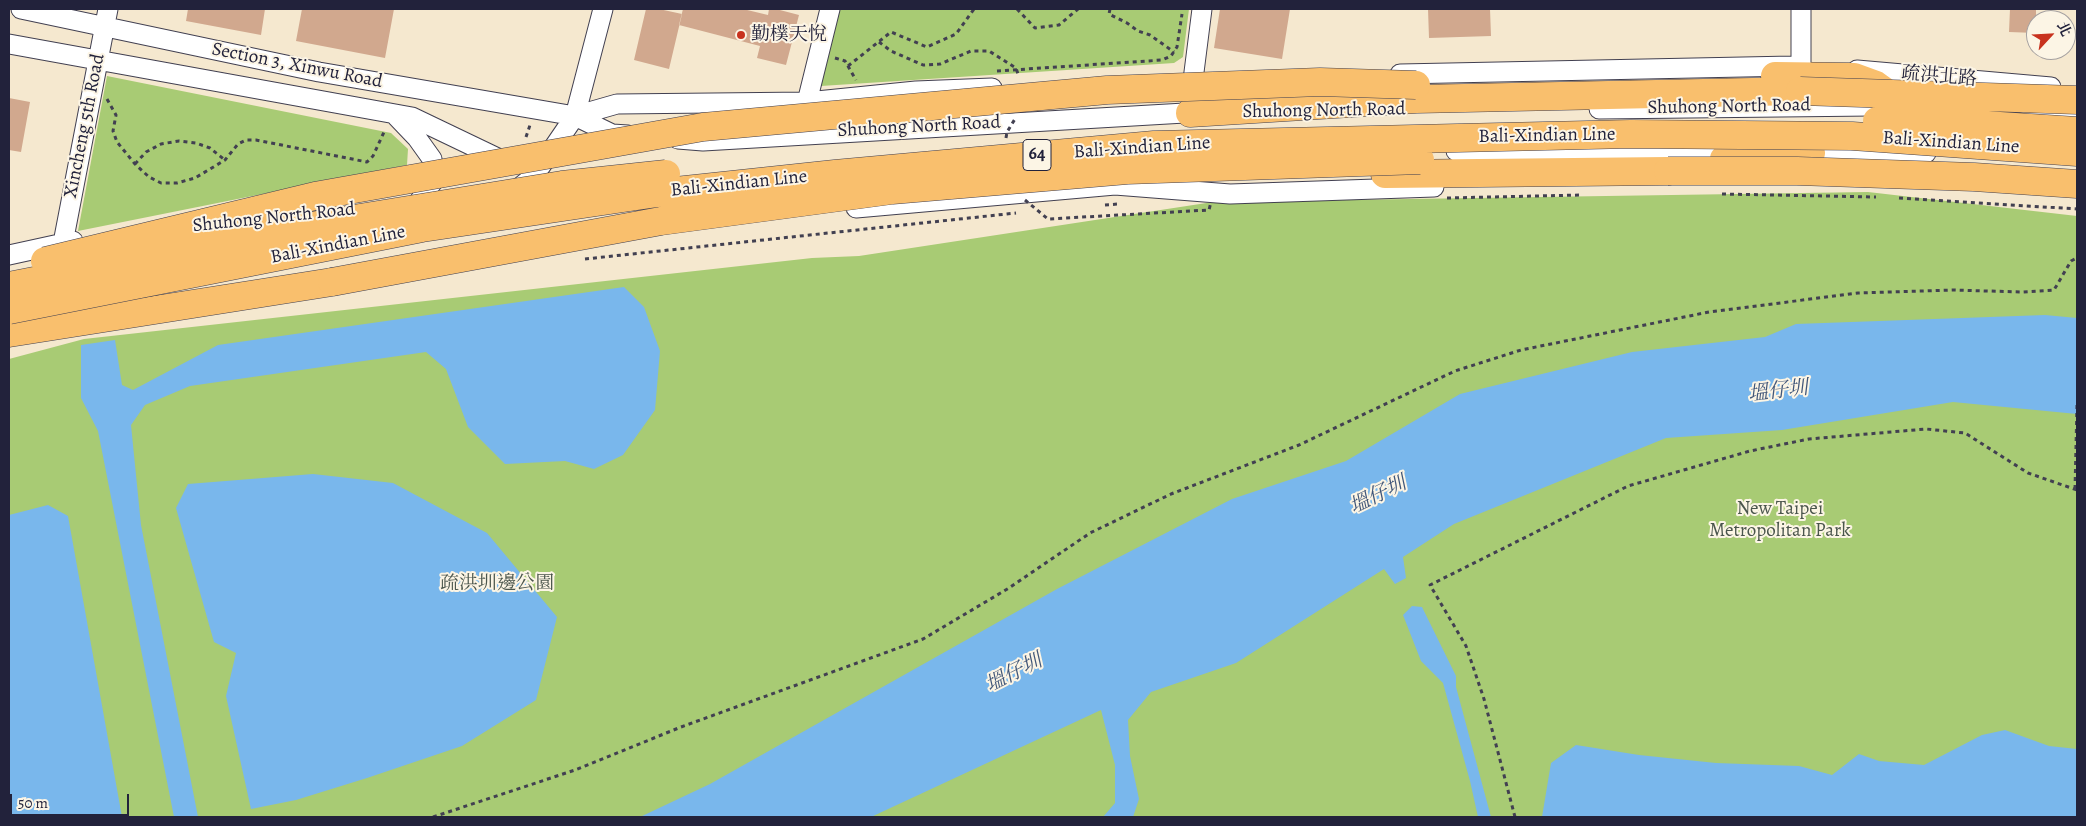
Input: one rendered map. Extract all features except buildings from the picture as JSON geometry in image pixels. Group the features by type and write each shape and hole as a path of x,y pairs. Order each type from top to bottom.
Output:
{"highway":[{"path":"9,269 315,196 703,127 1107,90 1320,82 1416,85 1801,76 1854,77 1876,85 1900,102 1921,106"},
{"path":"1190,112 1800,78 2077,100"},
{"name":"Bali-Xindian Line","path":"9,286 323,224 562,184 837,156 1163,129 1694,120 1922,121 2077,131"},
{"name":"Bali-Xindian Line","path":"9,310 422,228 647,194 834,174 1154,145 1631,134 1852,136 2077,152"},
{"path":"9,333 332,282 661,222 892,190 1127,170 1420,160 1738,159 1810,153"},
{"path":"1147,163 1182,174 1212,179 1455,172 1668,171 1827,172 1974,177 2077,184"}],"street":[{"name":"Section 3, Xinwu Road","path":"21,9 107,18 319,72 575,116"},
{"path":"575,116 603,9"},
{"path":"807,102 830,9"},
{"path":"1193,80 1202,9"},
{"path":"1800,78 1801,9"},
{"name":"Xincheng 5th Road","path":"63,243 107,18"},
{"name":"Section 3, Xinwu Road","path":"9,44 396,116 412,117 534,176"},
{"name":"Shuhong North Road","path":"9,255 63,243 242,221 418,203 505,199 534,176 575,116 617,104 807,102 916,91 1193,80 1800,78"},
{"name":"疏洪北路","path":"1800,78 2077,89"},
{"path":"648,104 703,141"},
{"name":"Shuhong North Road","path":"575,116 612,134 703,141 1190,112 1921,106 2077,115"},
{"path":"396,116 417,138 432,158 434,180 418,203"},
{"path":"623,203 1110,164 1372,151 1928,153 2077,161"},
{"path":"534,176 623,203 756,216 1115,185 1230,194 1458,186 1847,183 1926,170 2077,180"}],"path":[{"path":"848,66 891,32 927,47 956,34 974,9"},
{"path":"1017,9 1035,28 1059,25 1078,9"},
{"path":"1110,9 1109,14 1138,31 1150,35 1174,52"},
{"path":"991,71 1162,60 1171,56 1177,47 1183,9"},
{"path":"835,58 845,61 856,80"},
{"path":"847,81 865,80"},
{"path":"102,93 116,115 113,131 117,142 135,164 149,177 161,183 177,183 195,178 225,160 238,144 246,140 256,140 368,162 373,156 384,132"},
{"path":"135,164 146,152 161,144 179,141 196,143 210,148 225,160"},
{"path":"1714,194 1881,197"},
{"path":"1438,198 1586,195"},
{"path":"1891,197 2077,209"},
{"path":"1202,202 1221,202"},
{"path":"1100,205 1119,204"},
{"path":"1033,210 1042,209"},
{"path":"580,259 1024,212"},
{"path":"433,817 575,770 681,727 923,639 1009,588 1090,533 1171,494 1298,445 1455,371 1521,350 1709,312 1858,293 1953,290 2022,292 2054,290 2071,261 2077,258"},
{"path":"1515,817 1484,699 1466,646 1430,585 1628,486 1750,451 1809,439 1926,429 1965,433 2028,473 2076,489 2077,404"}],"green space":[{"path":"840,9 1189,9 1183,57 1174,63 821,86"},
{"path":"107,76 391,133 408,149 407,165 78,231"},
{"name":"New Taipei Metropolitan Park","path":"1868,192 2077,216 2077,817 9,817 9,359 84,339 812,258 859,256 1213,202"}],"water":[{"path":"624,287 644,307 660,351 655,410 623,455 594,469 565,461 505,464 468,427 446,369 426,352 190,386 145,405 131,425 141,525 198,817 174,817 98,431 81,398 81,345 115,340 122,385 133,390 218,345"},
{"name":"塭仔圳","path":"2045,315 2077,318 2077,414 1953,402 1782,430 1666,438 1454,524 1403,557 1406,578 1395,584 1384,569 1236,663 1151,692 1128,720 1130,756 1139,799 1133,817 1103,817 1115,803 1115,765 1101,710 871,817 640,817 710,784 1057,589 1232,499 1346,461 1460,394 1632,352 1765,337 1796,324"},
{"path":"313,474 393,483 487,533 557,617 536,700 462,746 296,800 251,809 226,696 236,653 214,642 176,508 188,484"},
{"path":"48,505 68,516 122,817 9,817 9,515"},
{"path":"1412,606 1422,607 1456,676 1456,687 1491,817 1478,817 1443,683 1421,661 1403,615"},
{"path":"2005,730 2049,746 2077,749 2077,817 1542,817 1551,763 1576,745 1639,755 1716,763 1799,766 1832,775 1859,754 1879,761 1924,765 1982,735"}],"place":[{"name":"勤樸天悅","path":"741,35"}],"park label":[{"name":"疏洪圳邊公園","path":"497,584"}]}
